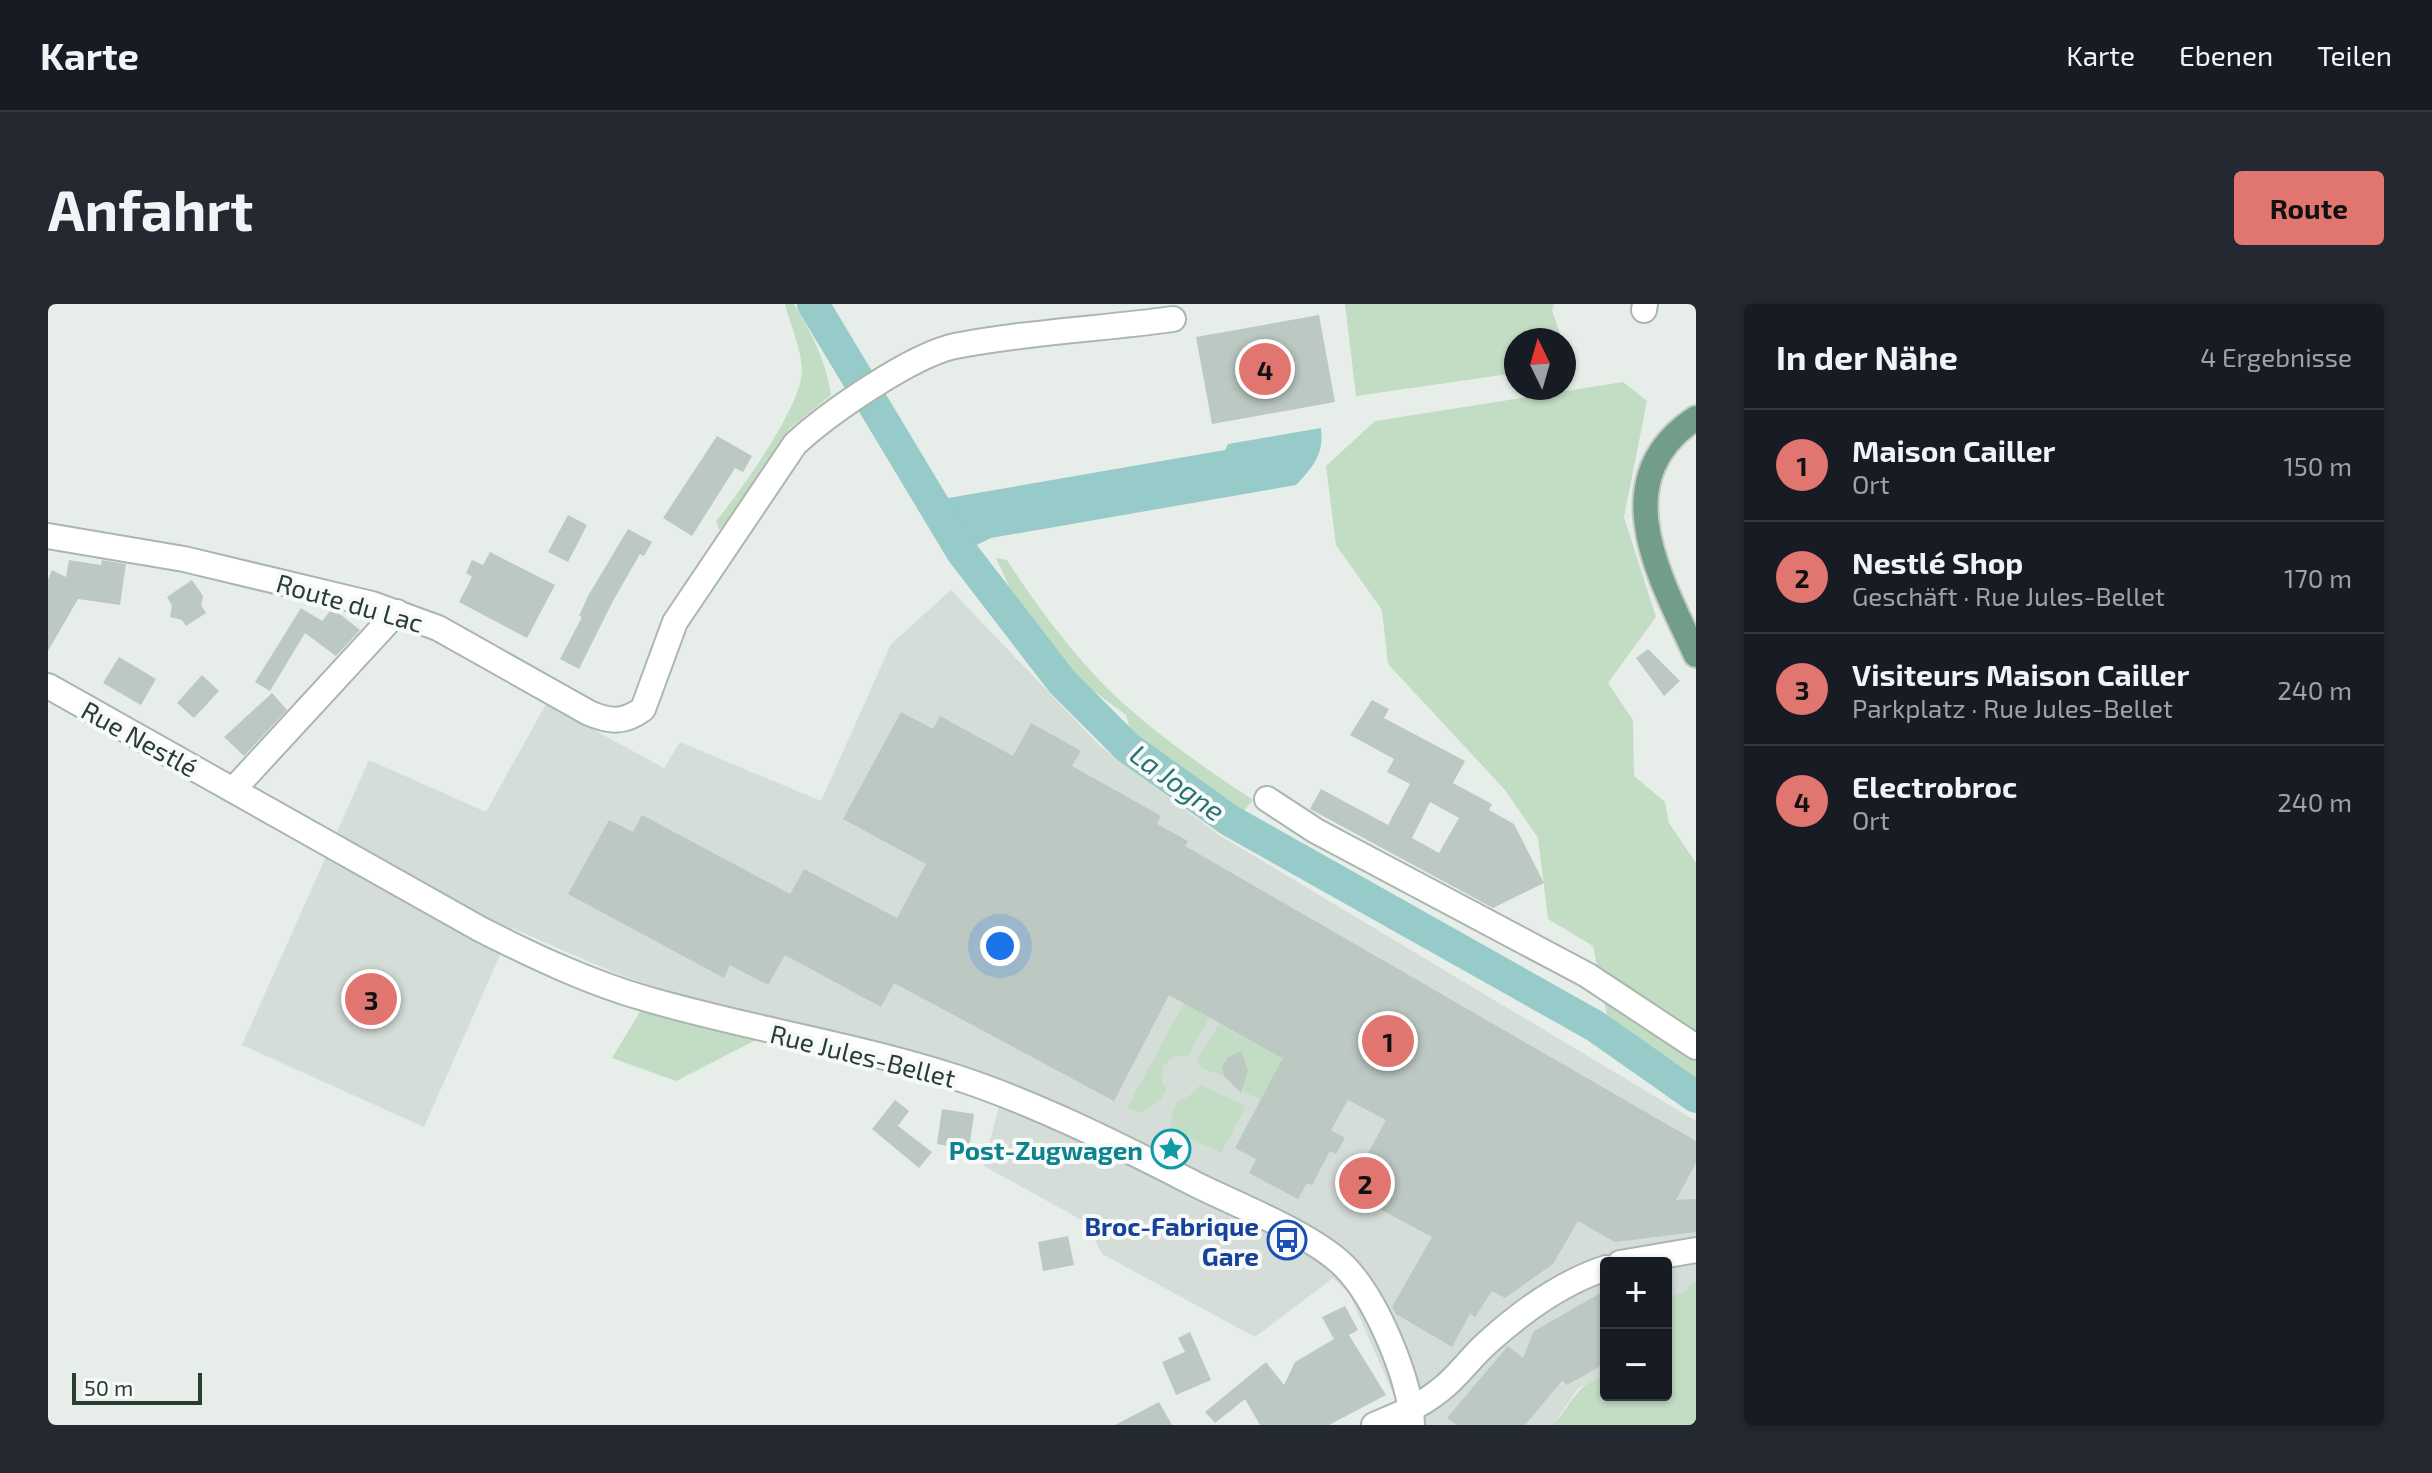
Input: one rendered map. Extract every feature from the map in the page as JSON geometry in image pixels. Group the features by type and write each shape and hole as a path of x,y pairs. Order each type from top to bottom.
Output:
{"main road":[{"path":"1696,418 1675,434 1653,465 1644,512 1656,562 1696,655"}],"street":[{"name":"Route du Lac","path":"48,536 184,559 331,593 397,612 438,628 589,713 615,721 631,718 649,699 664,648 683,610 795,444 831,414 900,371 955,346 1173,319"},
{"path":"233,790 397,612"},
{"name":"Rue Nestlé","path":"48,686 233,790"},
{"name":"Rue Jules-Bellet","path":"233,790 480,929 578,974 645,998 854,1050 991,1090 1057,1116 1274,1223 1329,1254 1354,1278 1401,1371 1412,1417"},
{"path":"1267,799 1316,831 1587,975 1696,1047"},
{"path":"1655,1257 1696,1250"},
{"path":"1374,1425 1412,1417 1486,1344 1520,1316 1576,1280 1600,1270"}],"shaded area":[{"path":"951,590 1100,746 1219,835 1696,1121 1696,1281 1682,1293 1672,1296 1672,1257 1600,1257 1600,1379 1578,1388 1553,1425 1414,1425 1404,1419 1350,1295 1333,1278 1255,1337 1102,1254 1087,1223 984,1166 999,1105 914,1079 925,1053 670,992 615,973 512,928 424,1127 242,1045 369,760 486,812 546,704 664,768 680,742 821,801 891,644"}],"green space":[{"path":"785,304 794,304 812,337 826,371 831,395 789,429 737,513 719,530 716,521 768,449 799,386 802,371 800,354"},
{"path":"1345,304 1554,304 1552,310 1558,328 1504,328 1504,375 1356,396"},
{"path":"1623,382 1647,401 1624,517 1656,617 1608,683 1633,720 1634,776 1665,802 1669,823 1696,863 1696,1092 1610,1030 1593,946 1548,919 1538,838 1505,790 1388,664 1382,610 1336,545 1326,466 1375,421 1509,400 1576,400 1576,389"},
{"path":"996,558 1007,560 1061,636 1108,689 1171,742 1253,800 1238,818 1214,808 1135,747 1126,715 1080,681 1012,593"},
{"path":"1184,1003 1209,1018 1188,1056 1175,1056 1163,1066 1162,1082 1166,1089 1162,1098 1142,1113 1127,1108"},
{"path":"641,1010 758,1039 676,1081 612,1058"},
{"path":"1219,1024 1284,1059 1261,1100 1240,1090 1248,1070 1242,1057 1231,1056 1223,1062 1224,1076 1201,1068 1196,1060"},
{"path":"1200,1085 1246,1106 1221,1153 1171,1129 1177,1103"},
{"path":"1696,1281 1696,1425 1553,1425 1581,1389 1600,1378 1600,1401 1672,1401 1672,1296 1682,1293"}],"water":[{"path":"1321,428 1321,445 1316,459 1296,485 991,538 962,552 931,501 1225,450 1228,444"}],"building":[{"path":"1319,315 1335,402 1212,424 1196,337"},
{"path":"717,436 752,456 743,472 735,468 692,536 663,518"},
{"path":"568,515 587,525 568,562 548,552"},
{"path":"628,529 652,542 644,556 640,554 579,669 560,659 582,617 579,616 588,596"},
{"path":"490,552 555,585 527,638 459,602 472,577 466,573 472,560 483,565"},
{"path":"69,560 101,565 102,560 126,564 120,605 78,599 48,651 48,580 52,570 66,577"},
{"path":"192,580 203,596 201,605 206,613 186,626 182,620 170,617 172,606 167,597"},
{"path":"301,608 322,621 331,610 336,611 360,630 336,656 305,633 270,691 255,682"},
{"path":"1648,649 1680,681 1664,696 1636,658"},
{"path":"119,657 156,679 141,705 103,683"},
{"path":"202,675 219,691 194,718 177,703"},
{"path":"272,693 287,710 244,756 224,737"},
{"path":"1372,700 1389,709 1384,718 1465,761 1453,783 1492,804 1489,810 1514,824 1544,883 1493,908 1310,809 1321,789 1388,825 1410,784 1387,772 1394,759 1350,735","holes":["1430,802 1459,818 1439,853 1412,838"]},
{"path":"901,712 933,729 940,716 1013,756 1031,723 1081,751 1072,766 1161,816 1157,824 1188,841 1185,846 1696,1141 1696,1163 1676,1200 1696,1199 1696,1232 1615,1242 1578,1221 1553,1264 1505,1298 1492,1291 1475,1317 1470,1314 1452,1347 1396,1314 1392,1307 1432,1237 1363,1200 1366,1194 1351,1185 1386,1120 1348,1100 1331,1130 1345,1138 1336,1154 1330,1151 1312,1185 1307,1183 1298,1199 1249,1173 1256,1159 1235,1148 1284,1056 1282,1058 1169,995 1114,1101 894,983 881,1007 785,955 768,985 730,965 724,978 568,894 609,820 633,832 642,815 790,894 804,869 897,918 926,864 843,819"},
{"path":"1241,1051 1248,1070 1241,1093 1224,1076 1222,1067 1227,1058"},
{"path":"895,1100 909,1111 898,1126 932,1152 919,1168 872,1129"},
{"path":"942,1109 974,1114 969,1149 937,1144"},
{"path":"1068,1236 1074,1265 1043,1271 1038,1242"},
{"path":"1600,1293 1600,1366 1567,1385 1562,1381 1525,1425 1457,1425 1447,1418 1508,1346 1523,1358 1534,1331"},
{"path":"1345,1306 1358,1330 1349,1335 1386,1395 1329,1425 1260,1425 1245,1399 1215,1423 1205,1412 1266,1362 1284,1385 1295,1362 1334,1339 1322,1317"},
{"path":"1190,1332 1211,1380 1176,1395 1162,1362 1185,1352 1178,1338"},
{"path":"1159,1402 1172,1425 1115,1425"}],"waterway":[{"name":"La Jogne","path":"813,304 962,552 1062,682 1127,747 1229,820 1595,1026 1696,1097"}],"place":[{"name":"Electrobroc","path":"1265,369"},
{"name":"Visiteurs Maison Cailler","path":"371,999"},
{"name":"Maison Cailler","path":"1388,1041"},
{"name":"Post-Zugwagen","path":"1171,1149"},
{"name":"Nestlé Shop","path":"1365,1183"},
{"name":"Broc-Fabrique Gare","path":"1287,1240"}]}
